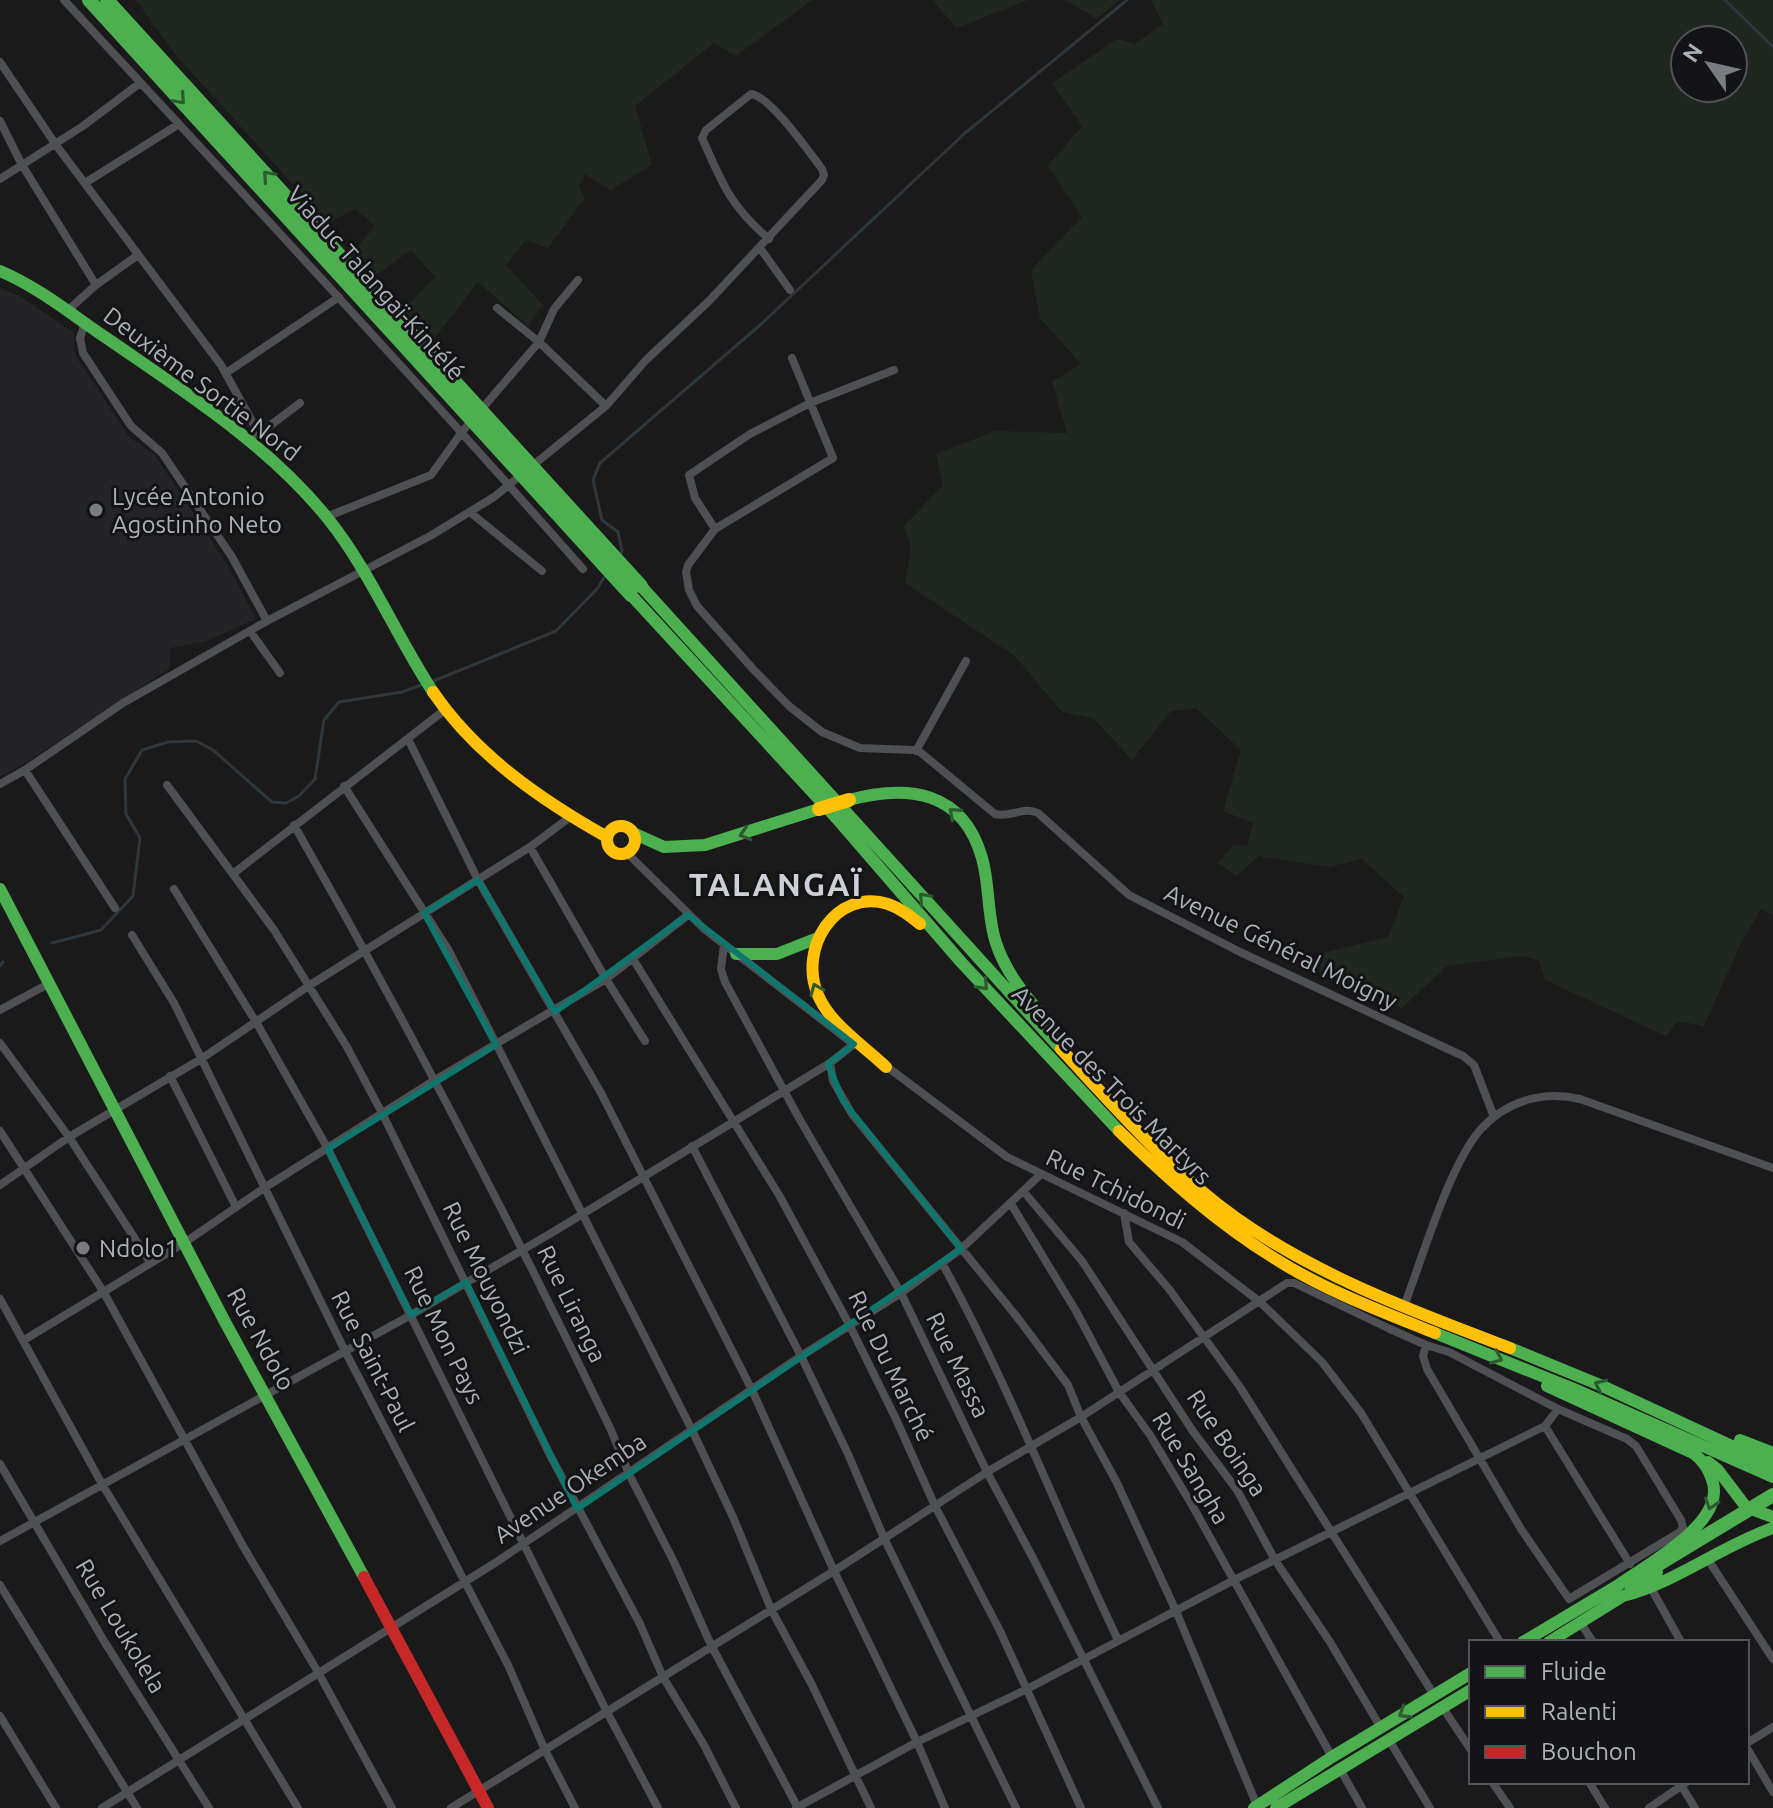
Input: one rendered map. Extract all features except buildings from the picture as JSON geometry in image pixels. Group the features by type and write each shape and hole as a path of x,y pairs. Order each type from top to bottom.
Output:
{"main road":[{"name":"Viaduc Talangaï-Kintélé","path":"89,0 636,590"},
{"name":"Viaduc Talangaï-Kintélé","path":"107,0 636,590"},
{"name":"Deuxième Sortie Nord","path":"0,271 28,285 254,438 326,517 365,571 422,675 446,709 494,759 570,817 607,837 610,849 618,854 626,852"},
{"name":"Avenue des Trois Martyrs","path":"636,590 961,962 1115,1127 1166,1177 1229,1228 1287,1266 1347,1297 1773,1477"},
{"name":"Avenue des Trois Martyrs","path":"636,590 1164,1158 1235,1217 1325,1272 1576,1374 1773,1465"},
{"path":"607,837 611,829 619,826 627,827 633,833 664,847 705,845 889,790 916,792 942,802 965,822 979,846 993,930 1004,963 1088,1075"},
{"path":"626,852 634,843 633,833"},
{"name":"Rue Ndolo","path":"0,889 184,1243 488,1808"},
{"path":"886,1067 818,997 810,972 810,960 815,939 826,923 845,908 868,902 882,903 909,915 961,962"},
{"path":"730,949 756,956 784,954 815,939"},
{"path":"1528,1371 1564,1396 1684,1448 1718,1470 1746,1507 1773,1517"},
{"path":"1653,1410 1679,1416 1773,1453"},
{"path":"1552,1640 1620,1591 1705,1520 1711,1510 1715,1489 1704,1460"},
{"path":"1527,1640 1620,1591 1773,1495"},
{"path":"1655,1570 1773,1504"},
{"path":"1620,1591 1651,1588 1750,1535 1773,1528"},
{"path":"1385,1734 1434,1695 1469,1674"},
{"path":"1256,1807 1385,1734 1443,1708 1469,1691"},
{"path":"1276,1808 1292,1804 1336,1763"}],"street":[{"path":"64,0 339,297 583,569"},
{"path":"0,62 56,145 226,373 254,438 300,403"},
{"path":"0,179 56,145 140,83"},
{"path":"0,784 123,703 267,621 471,513 509,486 606,406 646,360 769,239 824,175 785,123 760,96 751,94 706,130 702,138 727,195 746,220 769,239"},
{"path":"0,121 22,165 96,285"},
{"path":"85,183 179,124"},
{"path":"760,248 790,290"},
{"path":"67,311 96,285 138,255"},
{"path":"326,517 431,475 462,432 539,342 554,309 578,280"},
{"path":"226,373 339,297"},
{"path":"497,308 539,342 606,406"},
{"path":"85,323 80,338 83,353 131,426 162,453 232,557 267,621"},
{"path":"792,358 833,458 715,529 688,565 692,598 789,706 835,739 860,748 916,751 966,661"},
{"path":"715,529 695,498 689,475 750,434 810,403 894,370"},
{"path":"471,513 542,571"},
{"path":"250,631 280,673"},
{"path":"234,873 344,786 409,741 446,709"},
{"path":"409,741 478,880 601,1093 752,1390 945,1808"},
{"name":"Avenue Général Moigny","path":"916,751 995,814 1006,815 1026,809 1038,813 1129,895 1261,962 1295,975 1463,1056 1474,1065 1494,1117"},
{"path":"25,770 115,908"},
{"name":"Rue Mouyondzi","path":"167,785 234,873 310,985 383,1115 577,1509 640,1624 663,1677 704,1745 736,1808"},
{"path":"344,786 449,951 692,1430 771,1609 812,1685 871,1808"},
{"path":"0,1185 69,1137 201,1059 310,985 530,847 570,817"},
{"name":"Rue Liranga","path":"294,825 365,950 523,1250 711,1645 797,1808"},
{"path":"530,847 645,1041"},
{"name":"Rue Tchidondi","path":"626,852 688,915 730,949 986,1143 1040,1175 1182,1242 1260,1302 1322,1362 1361,1413 1499,1640"},
{"name":"Rue Mon Pays","path":"174,889 256,1022 328,1149 607,1712 658,1808"},
{"path":"24,1340 184,1243 264,1188 435,1080 555,1012 606,979 688,915"},
{"name":"Rue Saint-Paul","path":"132,935 174,1003 345,1351 508,1665 545,1750 575,1808"},
{"name":"Rue Massa","path":"730,949 721,969 725,982 901,1293 987,1472 1158,1808"},
{"name":"Rue Du Marché","path":"633,959 779,1195 850,1326 935,1506 961,1551 1081,1808"},
{"path":"0,1010 50,983"},
{"path":"0,1043 69,1137 150,1262"},
{"path":"0,1541 267,1396 523,1250 830,1063 854,1044"},
{"path":"830,1063 833,1081 843,1101 1068,1385 1176,1611 1256,1807"},
{"path":"170,1076 236,1207"},
{"path":"1404,1306 1454,1178 1474,1139 1494,1117 1519,1102 1562,1094 1773,1168"},
{"path":"0,1131 103,1291 392,1808"},
{"path":"692,1146 801,1356 884,1538 1016,1808"},
{"name":"Avenue Okemba","path":"102,1808 464,1583 801,1356 901,1293 961,1249 1040,1175"},
{"name":"Rue Boinga","path":"1024,1192 1082,1261 1192,1430 1237,1490 1275,1560 1330,1642 1430,1808"},
{"name":"Rue Sangha","path":"1011,1204 1076,1311 1119,1392 1150,1435 1362,1808"},
{"path":"1124,1213 1129,1242 1169,1289 1247,1398 1434,1695"},
{"path":"942,1263 969,1312 1118,1640"},
{"path":"451,1808 834,1571 987,1472 1081,1417 1283,1284 1294,1283 1426,1345 1449,1352 1558,1409 1632,1442 1681,1520 1683,1527 1680,1532 1569,1599 1521,1529 1427,1369 1423,1356 1426,1345"},
{"path":"0,1299 169,1599 298,1808"},
{"path":"797,1808 917,1742 1027,1689 1234,1580 1545,1426 1558,1409"},
{"path":"1545,1426 1630,1564"},
{"name":"Rue Loukolela","path":"0,1464 104,1641 209,1808"},
{"path":"1707,1558 1773,1659"},
{"path":"0,1585 137,1808"},
{"path":"1651,1588 1680,1640"},
{"path":"1580,1622 1592,1640"},
{"path":"1443,1708 1469,1747"},
{"path":"0,1716 56,1808"},
{"path":"1749,1745 1773,1727"},
{"path":"1749,1750 1773,1792"},
{"path":"1493,1784 1510,1808"},
{"path":"1590,1784 1605,1808"},
{"path":"1649,1808 1682,1784"},
{"path":"1683,1784 1695,1808"}],"highlighted area":[{"path":"478,880 555,1012 688,915 854,1044 828,1064 843,1101 961,1249 577,1509 466,1282 411,1315 328,1149 496,1045 424,913"}],"shaded area":[{"path":"136,0 812,0 736,56 714,43 635,106 652,165 611,190 584,174 579,187 585,198 548,248 526,240 506,265 543,305 528,326 478,282 433,340 403,310 435,277 411,250 375,276 352,253 375,226 355,209 328,223 174,53"},
{"path":"932,0 1028,0 957,28"},
{"path":"1066,0 1119,0 1097,19"},
{"path":"1151,0 1773,0 1773,916 1761,909 1741,943 1704,1026 1678,1021 1666,1036 1545,980 1539,960 1522,956 1447,966 1402,1008 1319,974 1323,953 1388,937 1404,897 1362,859 1329,867 1259,856 1237,876 1218,863 1233,845 1247,846 1253,823 1223,811 1241,750 1196,708 1171,711 1132,760 1093,718 1062,712 1015,656 905,583 911,548 904,526 943,485 936,454 995,431 1067,433 1052,382 1081,364 1040,318 1031,270 1082,217 1048,166 1082,126 1052,83 1117,39 1135,44 1163,24"},
{"name":"Lycée Antonio Agostinho Neto","path":"0,288 23,298 74,333 75,355 129,437 155,455 227,565 256,619 207,641 171,648 169,669 0,777"}],"waterway":[{"path":"621,554 618,532 602,520 593,480 600,463 759,326 964,134 1127,0"},
{"path":"1725,0 1773,47"},
{"path":"431,682 556,631 597,589 607,573"},
{"path":"52,943 101,930 133,896 140,838 126,814 125,779 142,750 168,742 196,741 213,750 272,802 286,803 299,796 315,779 324,720 339,702 402,692 424,684"},
{"path":"0,966 3,962"}],"traffic: fast":[{"path":"89,0 631,595"},
{"path":"107,0 641,586"},
{"path":"0,271 42,294 167,380 225,422 280,468 344,540 433,692"},
{"path":"641,586 1061,1049"},
{"path":"631,595 839,821 961,962 1119,1131"},
{"path":"849,800 871,795 912,794 931,798 962,818 982,858 993,933 1001,955 1021,989 1054,1030"},
{"path":"633,833 664,847 705,845 819,809"},
{"path":"0,889 224,1320 364,1577"},
{"path":"736,954 777,954 815,939"},
{"path":"1435,1333 1574,1389 1773,1477"},
{"path":"1510,1348 1600,1385 1773,1465"},
{"path":"1547,1386 1693,1453 1708,1470 1713,1483 1713,1498 1707,1513 1695,1528 1663,1555 1617,1586"},
{"path":"1740,1440 1773,1453"},
{"path":"1708,1462 1718,1470 1746,1507 1773,1517"},
{"path":"1654,1567 1773,1495"},
{"path":"1623,1596 1662,1582 1773,1528"},
{"path":"1630,1591 1657,1572"},
{"path":"1526,1640 1617,1586"},
{"path":"1552,1640 1623,1596"},
{"path":"1254,1808 1469,1674"},
{"path":"1276,1808 1469,1691"}],"traffic: slow":[{"path":"433,692 469,736 511,774 558,808 607,837"},
{"path":"819,809 849,800"},
{"path":"621,826 631,830 635,840 631,850 621,854 611,850 607,840 611,830 621,826"},
{"path":"886,1067 839,1025 823,1006 813,977 817,942 837,914 852,905 869,901 888,904 920,924"},
{"path":"1061,1049 1166,1159 1236,1218 1334,1276 1403,1307 1510,1348"},
{"path":"1119,1131 1193,1199 1274,1258 1332,1290 1435,1333"}],"traffic: jam":[{"path":"364,1577 488,1808"}],"place":[{"name":"Lycée Antonio Agostinho Neto","path":"96,510"},
{"name":"Ndolo1","path":"83,1248"}],"district":[{"name":"TALANGAÏ","path":"776,884"}]}
